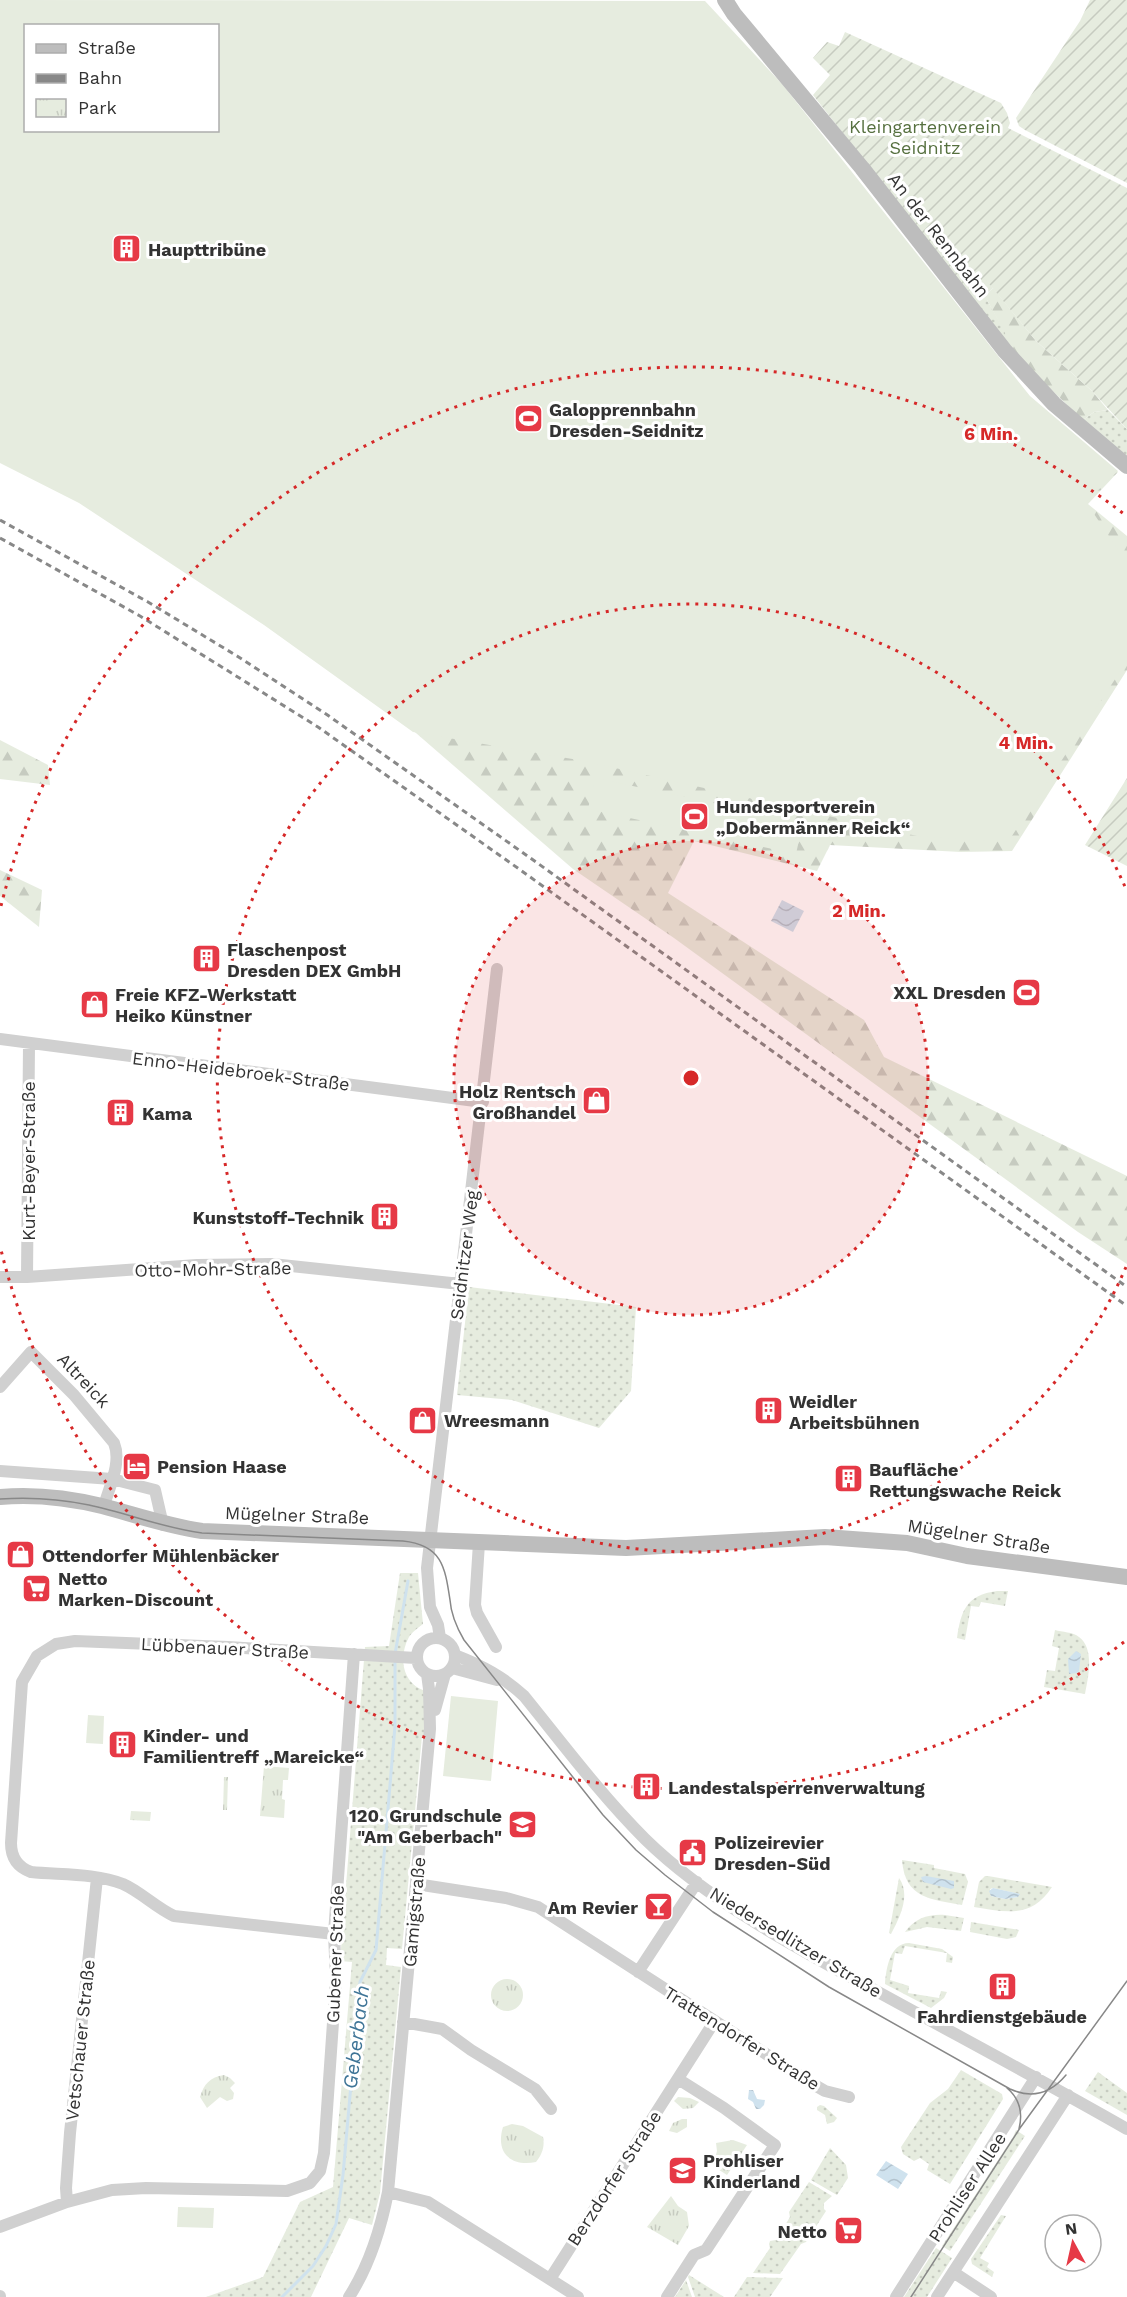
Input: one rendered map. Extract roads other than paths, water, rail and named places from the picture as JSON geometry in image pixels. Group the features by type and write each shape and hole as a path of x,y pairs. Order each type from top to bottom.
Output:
{"street":[{"name":"An der Rennbahn","path":"717,0 729,7 869,177 1005,351 1054,404 1127,466"},
{"name":"Seidnitzer Weg","path":"430,1540 497,969"},
{"name":"Enno-Heidebroek-Straße","path":"0,1039 483,1102"},
{"name":"Kurt-Beyer-Straße","path":"27,1277 29,1044"},
{"name":"Otto-Mohr-Straße","path":"0,1277 197,1265 272,1264 451,1284 461,1282"},
{"name":"Altreick","path":"0,1388 31,1352 74,1395 114,1443 118,1452 104,1506"},
{"path":"0,1472 112,1479 155,1490 163,1524"},
{"path":"0,1497 60,1498 104,1506 163,1524"},
{"name":"Mügelner Straße","path":"163,1524 202,1531 626,1548 825,1537 907,1544 967,1556 1127,1577"},
{"path":"430,1540 427,1568 430,1607 438,1625 434,1639"},
{"path":"479,1543 475,1605 496,1647"},
{"path":"416,1658 419,1647 434,1639 450,1644 451,1666 439,1676 427,1674"},
{"name":"Lübbenauer Straße","path":"13,1798 22,1682 37,1656 57,1644 75,1641 162,1644 416,1658"},
{"name":"Gubener Straße","path":"0,2227 67,2202 125,2188 287,2191 310,2183 320,2170 323,2156 336,1979 334,1934 354,1654"},
{"name":"Gamigstraße","path":"349,2297 370,2254 388,2192 430,1729 427,1674 419,1668 416,1658"},
{"name":"Gamigstraße","path":"430,1729 451,1666"},
{"name":"Niedersedlitzer Straße","path":"451,1666 494,1678 517,1689 614,1806 645,1839 697,1882 816,1959 1127,2129"},
{"path":"0,1792 13,1798 11,1852 23,1869 31,1872 97,1878 124,1885 174,1916 334,1934"},
{"name":"Vetschauer Straße","path":"67,2202 70,2133 97,1878"},
{"path":"638,1972 697,1882"},
{"name":"Trattendorfer Straße","path":"417,1884 522,1901 538,1907 714,2022 825,2091 849,2097"},
{"path":"403,2022 442,2029 471,2050 536,2089 551,2109"},
{"name":"Berzdorfer Straße","path":"550,2279 714,2022"},
{"name":"Prohliser Allee","path":"896,2297 1036,2078"},
{"path":"667,2297 694,2254 706,2250 775,2145 724,2108 678,2079"},
{"name":"Prohliser Allee","path":"937,2297 1068,2095"},
{"path":"388,2192 428,2202 578,2297"},
{"path":"953,2272 991,2297"}],"water":[{"path":"782,900 804,911 793,932 771,921"},
{"path":"1076,1651 1081,1654 1079,1671 1069,1674 1068,1659"},
{"path":"921,1877 954,1881 954,1888 923,1882"},
{"path":"993,1888 1020,1894 1018,1897 1005,1899 991,1896 989,1891"},
{"path":"749,2090 753,2090 757,2099 765,2100 760,2109 756,2109 753,2102 748,2099"},
{"path":"886,2161 908,2174 898,2189 876,2175"}],"waterway":[{"name":"Geberbach","path":"395,1654 408,1581"},
{"name":"Geberbach","path":"282,2297 313,2266 336,2224 343,2175 360,1982 376,1950 395,1726 395,1661"}],"tram line":[{"path":"0,1499 44,1499 78,1503 173,1528 202,1533 403,1541 426,1547 434,1553 443,1568 453,1616 464,1640 603,1815 636,1850 665,1875 713,1912 829,1987 1010,2089 1026,2094 1041,2093 1054,2086 1066,2075"},
{"path":"911,2297 1020,2128 1127,1981"},
{"path":"1007,2088 1015,2097 1019,2107 1021,2117 1019,2129"}],"railway":[{"path":"0,520 148,602 326,714 529,857 1127,1287"},
{"path":"0,538 140,616 318,727 1127,1306"}],"place":[{"name":"Haupttribüne","path":"127,249"},
{"name":"Galopprennbahn Dresden-Seidnitz","path":"528,419"},
{"name":"Hundesportverein „Dobermänner Reick“","path":"695,816"},
{"name":"Flaschenpost Dresden DEX GmbH","path":"206,959"},
{"name":"XXL Dresden","path":"1027,992"},
{"name":"Freie KFZ-Werkstatt Heiko Künstner","path":"94,1004"},
{"name":"Holz Rentsch Großhandel","path":"597,1101"},
{"name":"Kama","path":"121,1113"},
{"name":"Kunststoff-Technik","path":"385,1217"},
{"name":"Weidler Arbeitsbühnen","path":"768,1411"},
{"name":"Wreesmann","path":"423,1420"},
{"name":"Pension Haase","path":"136,1466"},
{"name":"Baufläche Rettungswache Reick","path":"848,1479"},
{"name":"Ottendorfer Mühlenbäcker","path":"21,1555"},
{"name":"Netto Marken-Discount","path":"37,1588"},
{"name":"Kinder- und Familientreff „Mareicke“","path":"122,1745"},
{"name":"Landestalsperrenverwaltung","path":"647,1787"},
{"name":"120. Grundschule \"Am Geberbach\"","path":"523,1825"},
{"name":"Polizeirevier Dresden-Süd","path":"693,1852"},
{"name":"Am Revier","path":"659,1907"},
{"name":"Fahrdienstgebäude","path":"1002,1987"},
{"name":"Prohliser Kinderland","path":"682,2170"},
{"name":"Netto","path":"848,2231"}],"park label":[{"name":"Kleingartenverein Seidnitz","path":"925,136"}]}
